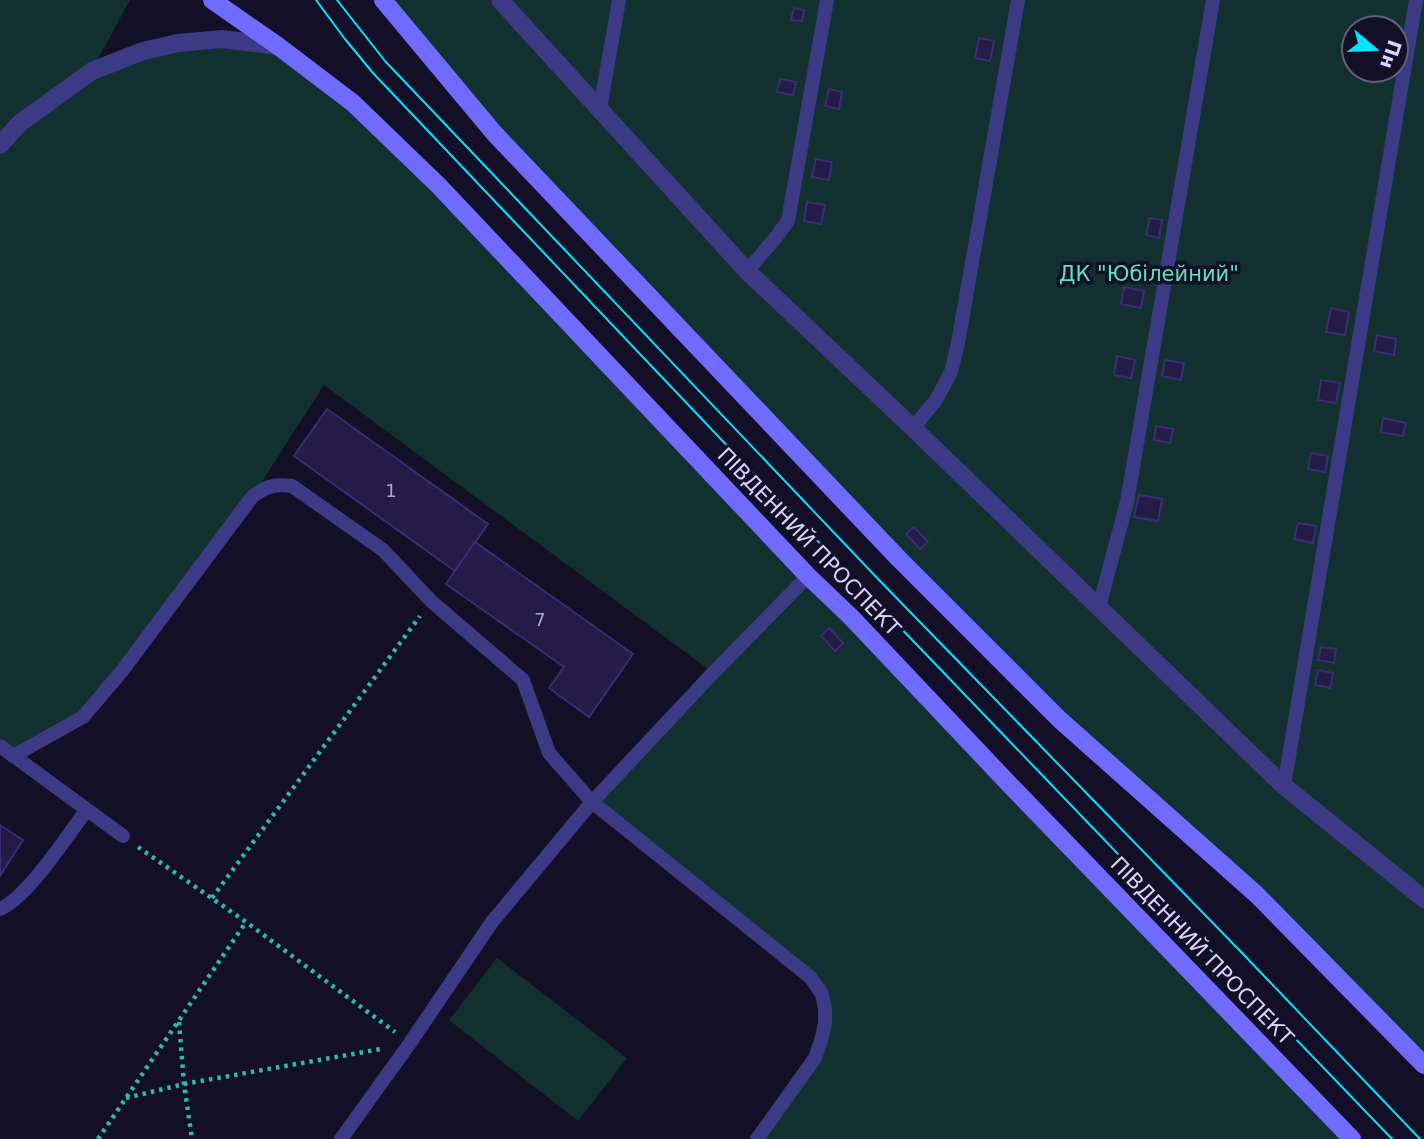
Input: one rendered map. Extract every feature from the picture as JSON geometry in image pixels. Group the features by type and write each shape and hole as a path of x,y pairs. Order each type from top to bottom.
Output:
{"main road":[{"name":"ПІВДЕННИЙ ПРОСПЕКТ","path":"212,0 353,103 438,185 808,576 851,617 1352,1139"},
{"path":"383,0 494,133 899,559 1059,719 1257,895 1424,1065"}],"street":[{"path":"500,0 747,271 1284,786 1424,899"},
{"path":"0,145 20,123 92,71 143,51 178,43 222,39 278,46"}],"lane":[{"path":"600,109 619,0"},
{"path":"747,271 788,221 827,0"},
{"path":"913,428 936,400 951,372 1018,0"},
{"path":"1099,607 1126,502 1213,0"},
{"path":"1284,786 1416,0"},
{"path":"13,756 83,717 122,671 252,497 262,489 277,484 292,486 383,550 431,601 523,680 549,753 592,802 810,977 822,993 825,1023 815,1058 757,1139"},
{"path":"341,1139 492,922 592,802 808,576"},
{"path":"0,747 123,836"},
{"path":"0,909 28,887 86,811"}],"path":[{"path":"212,898 431,601"},
{"path":"123,836 246,922 410,1043"},
{"path":"98,1139 246,922"},
{"path":"179,1021 192,1139"},
{"path":"126,1098 184,1084 410,1043"}],"green space":[{"path":"0,0 130,0 92,70 143,51 278,46 353,103 1349,1139 757,1139 815,1058 822,994 592,802 712,672 324,385 252,497 83,717 13,756 0,746"},
{"name":"ДК \"Юбілейний\"","path":"383,0 1424,0 1424,1065 899,559"},
{"path":"497,958 627,1058 578,1121 449,1020"}],"building":[{"path":"794,8 804,10 802,21 791,20"},
{"path":"979,38 994,41 990,61 975,58"},
{"path":"780,79 796,82 793,95 777,92"},
{"path":"829,89 842,92 839,109 825,106"},
{"path":"816,159 832,162 829,180 812,177"},
{"path":"807,202 825,205 821,224 804,221"},
{"path":"1150,218 1162,220 1159,238 1146,235"},
{"path":"1124,287 1144,291 1141,308 1121,304"},
{"path":"1331,308 1349,312 1345,335 1326,332"},
{"path":"1377,335 1396,339 1394,355 1374,351"},
{"path":"1117,356 1135,360 1131,378 1114,375"},
{"path":"1165,360 1184,363 1181,380 1162,376"},
{"path":"1321,380 1340,383 1336,403 1318,400"},
{"path":"327,409 488,524 455,571 294,456"},
{"path":"1383,418 1406,423 1403,436 1381,432"},
{"path":"1156,426 1173,429 1170,443 1154,440"},
{"path":"1311,453 1328,456 1325,472 1308,469"},
{"path":"1139,495 1162,499 1158,521 1134,517"},
{"path":"1298,523 1316,526 1313,543 1294,539"},
{"path":"914,527 928,542 920,549 906,534"},
{"path":"475,542 633,654 589,717 549,688 564,667 446,584"},
{"path":"829,628 843,643 835,651 821,636"},
{"path":"1321,647 1336,649 1334,663 1318,660"},
{"path":"1318,670 1333,673 1330,688 1315,685"},
{"path":"0,825 23,840 0,876"}],"tram line":[{"path":"316,0 373,73 869,595 1392,1139"},
{"path":"337,0 385,61 881,582 1420,1139"}]}
